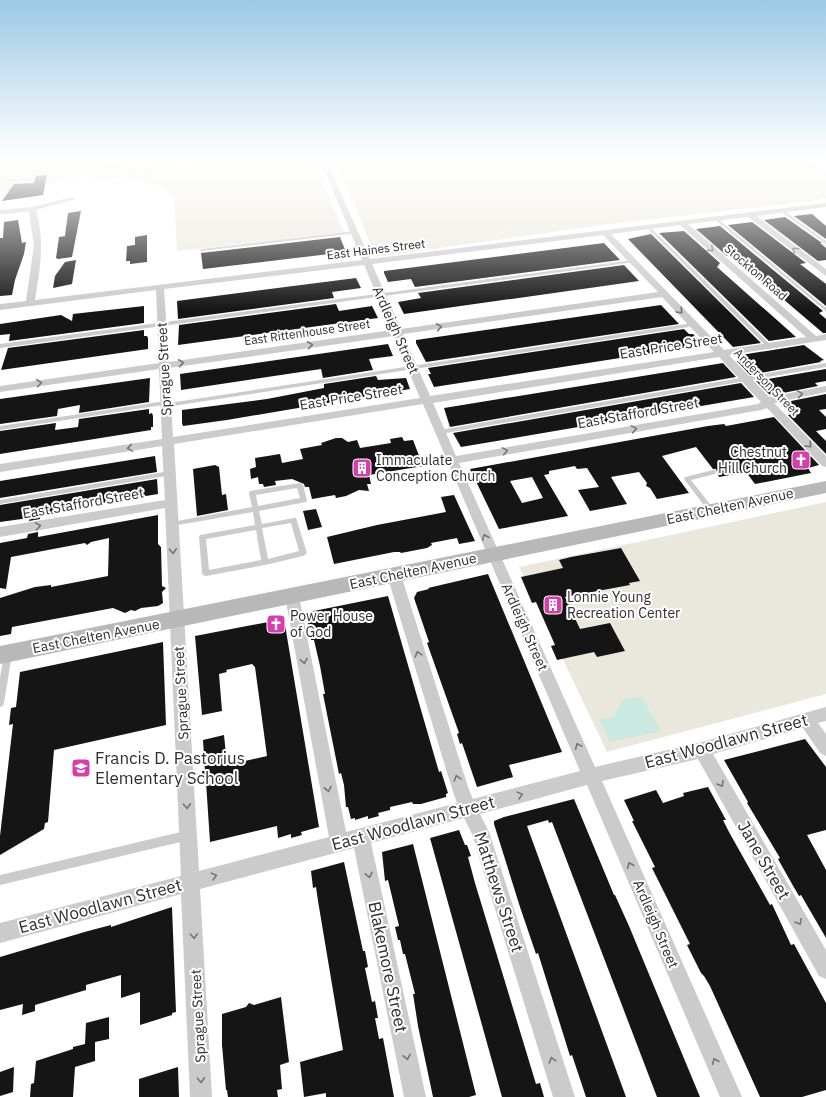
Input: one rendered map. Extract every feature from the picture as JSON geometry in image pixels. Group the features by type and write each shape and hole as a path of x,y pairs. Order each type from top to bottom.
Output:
{"street":[{"path":"0,212 35,208"},
{"name":"Ardleigh Street","path":"344,208 493,555 592,776 731,1097"},
{"name":"East Haines Street","path":"0,307 801,208"},
{"path":"816,208 826,215"},
{"path":"30,304 40,245 39,231 32,209"},
{"path":"749,214 826,274"},
{"name":"Stockton Road","path":"682,223 814,339"},
{"name":"Anderson Street","path":"605,232 826,463"},
{"name":"Sprague Street","path":"160,288 176,619 189,835 201,1097"},
{"name":"East Rittenhouse Street","path":"0,380 164,361 662,291"},
{"name":"East Price Street","path":"0,468 826,337"},
{"name":"East Rittenhouse Street","path":"0,389 164,361"},
{"name":"East Stafford Street","path":"453,460 756,408 774,398 826,389"},
{"name":"East Chelten Avenue","path":"4,654 826,487"},
{"name":"East Stafford Street","path":"0,532 171,503"},
{"name":"Matthews Street","path":"394,575 461,792 480,832 564,1097"},
{"path":"292,596 338,843"},
{"name":"East Woodlawn Street","path":"0,933 469,808 592,776 702,750 826,714"},
{"path":"806,719 826,748"},
{"name":"Jane Street","path":"702,750 826,969"},
{"name":"Blakemore Street","path":"361,837 415,1097"}],"lane":[{"path":"781,210 826,243"},
{"path":"715,218 826,310"},
{"path":"648,227 770,347"},
{"path":"201,250 355,232"},
{"path":"0,346 382,296 633,261"},
{"path":"0,428 693,325"},
{"path":"440,432 826,365"},
{"path":"711,510 687,478 713,472"},
{"path":"0,502 170,473"},
{"path":"172,524 255,508 304,500 300,485 252,493 255,508 259,527 265,562"},
{"path":"294,520 303,553 265,562 206,573 202,537 294,520"},
{"path":"0,704 4,654"},
{"path":"0,880 189,835"}],"shaded area":[{"path":"175,208 334,208 344,232 177,251"},
{"path":"356,208 747,208 602,225 375,257"},
{"path":"826,502 826,694 607,752 519,567"},
{"path":"641,696 661,731 610,742 599,720 614,717 622,700"}],"building":[{"path":"81,211 72,257 56,258 59,237 65,236 68,213"},
{"path":"812,214 826,226 826,239 794,216"},
{"path":"785,217 822,243 820,243 826,248 826,260 818,261 764,220"},
{"path":"18,220 22,243 26,242 24,254 15,280 12,295 0,296 0,238 3,238 4,222"},
{"path":"752,222 806,263 800,264 826,284 826,306 728,225"},
{"path":"720,226 823,311 819,313 826,319 826,333 823,333 729,253 727,256 696,229"},
{"path":"684,231 720,263 717,267 796,337 769,341 659,233"},
{"path":"651,234 761,343 733,347 628,239"},
{"path":"147,235 147,262 130,264 130,261 126,261 127,246 135,245 135,237"},
{"path":"340,237 346,252 203,269 201,253"},
{"path":"604,243 620,260 415,287 411,279 388,282 384,273 384,271"},
{"path":"76,260 72,284 53,288 55,276 65,262"},
{"path":"624,265 639,281 404,314 398,302 421,298 418,293"},
{"path":"356,278 361,288 332,292 334,298 178,319 177,301"},
{"path":"336,304 339,311 372,306 378,318 178,345 179,325"},
{"path":"661,305 679,324 426,362 416,343 416,340"},
{"path":"144,306 144,323 9,341 10,334 0,335 0,324 61,315 72,321 73,314"},
{"path":"684,329 689,334 693,334 703,345 434,387 428,374 431,374 428,368"},
{"path":"144,330 144,336 147,336 148,338 148,349 1,370 8,348"},
{"path":"388,344 393,356 369,359 373,370 323,378 321,369 181,390 180,374"},
{"path":"804,345 824,360 820,361 821,362 750,375 737,361 745,359 741,355"},
{"path":"723,363 736,377 450,427 444,408"},
{"path":"826,369 826,381 815,383 818,386 773,395 769,394 756,381"},
{"path":"376,376 378,380 406,378 410,389 227,420 183,426 182,423 182,410 267,399 324,388 324,384"},
{"path":"150,378 149,402 79,413 80,405 58,409 57,416 0,424 0,399"},
{"path":"741,383 754,397 461,447 453,433"},
{"path":"826,394 826,409 819,410 826,417 826,429 816,431 826,441 826,454 788,415 792,414 781,403"},
{"path":"149,409 149,414 152,413 153,416 153,427 151,427 151,430 0,454 0,431 56,423 55,430 78,427 79,419"},
{"path":"774,417 819,465 808,468 811,473 755,484 746,472 719,477 716,469 713,469 696,447 662,456 689,493 657,499 650,488 646,486 647,483 639,472 611,477 627,504 590,511 578,490 599,487 587,468 577,469 575,466 549,471 549,474 544,475 568,516 499,529 470,469 708,426 724,424 726,426","holes":["532,477 543,498 522,503 510,481"]},
{"name":"Immaculate Conception Church","path":"402,437 404,441 413,440 423,466 369,475 371,484 367,484 369,491 359,490 346,496 336,498 335,495 312,499 309,487 305,487 304,484 292,479 275,481 276,485 264,487 263,484 259,484 258,477 251,479 250,469 256,467 255,458 280,454 282,463 303,459 300,449 322,445 321,443 336,438 342,438 348,442 357,440 360,448 391,443 390,439"},
{"path":"155,456 157,472 0,498 0,481"},
{"path":"215,465 219,467 222,495 226,494 228,510 197,516 193,469"},
{"path":"157,479 158,494 79,507 79,509 40,516 40,519 29,521 29,518 0,522 0,505"},
{"path":"454,495 475,541 459,544 457,538 431,543 432,545 427,548 401,553 394,552 334,564 327,537 377,525 446,512 441,497"},
{"path":"316,509 322,527 308,530 303,511"},
{"path":"158,515 158,544 161,547 162,586 166,588 162,592 163,603 158,606 141,608 135,611 131,610 125,613 113,608 12,627 11,634 0,636 0,598 35,587 51,585 51,587 108,576 109,538 91,542 87,545 85,543 11,557 6,589 0,588 0,543 27,538 28,534 38,532 38,537"},
{"name":"Lonnie Young Recreation Center","path":"621,548 640,581 629,583 630,585 565,597 580,629 610,623 625,651 597,657 594,652 557,660 551,646 555,645 536,602 532,603 521,577 563,568 559,560"},
{"path":"488,574 562,752 509,765 513,777 477,787 462,743 460,744 457,734 459,733 427,643 429,642 414,598 417,592 429,589 428,588"},
{"path":"388,596 439,772 441,771 448,793 446,794 446,797 421,804 413,804 412,802 390,807 390,810 378,813 379,816 368,819 368,816 355,820 355,818 351,819 348,807 346,807 344,785 341,773 339,774 323,694 325,694 320,666 314,640 311,640 307,617 310,616 309,612"},
{"path":"284,619 319,827 301,832 302,835 291,838 291,834 278,838 277,826 210,842 206,782 203,783 202,771 205,771 203,740 224,735 227,765 267,756 255,667 252,664 226,670 227,672 219,674 222,711 202,715 195,636"},
{"path":"163,642 166,725 54,750 48,822 45,823 44,829 0,855 0,836 13,724 9,725 11,708 16,707 20,672"},
{"path":"805,739 826,767 826,830 807,835 826,870 826,938 801,895 799,896 792,884 778,859 780,858 747,803 748,802 724,760"},
{"path":"708,787 726,820 723,820 729,832 770,905 772,904 791,945 794,944 826,1003 826,1090 802,1097 760,1097 710,986 701,973 687,945 690,944 652,868 655,867 632,821 634,821 624,800 656,790 663,803 684,796 683,793"},
{"path":"574,799 700,1097 657,1097 552,822 549,823 548,820 527,826 626,1097 586,1097 572,1055 570,1056 538,953 536,954 494,824 494,821 504,817"},
{"path":"459,830 471,856 468,857 475,883 536,1084 540,1083 544,1097 502,1097 430,838"},
{"path":"413,844 476,1095 469,1097 433,1097 418,1026 413,994 415,994 405,954 403,954 395,927 399,926 388,880 385,881 382,852"},
{"path":"344,862 363,951 365,951 368,967 365,968 372,1002 375,1001 378,1018 375,1018 379,1039 383,1038 394,1097 326,1097 326,1093 304,1097 300,1062 343,1050 316,887 313,888 311,871"},
{"path":"172,907 176,1012 172,1013 172,1015 140,1025 140,992 121,998 121,975 86,985 86,990 35,1005 35,1011 22,1015 23,1004 0,1010 0,957 88,931 111,925 111,927"},
{"path":"281,997 289,1062 280,1065 282,1089 277,1090 278,1097 228,1097 222,1045 222,1014 246,1007 249,1003 254,1005"},
{"path":"109,1017 109,1039 95,1042 95,1061 75,1067 73,1097 30,1097 31,1084 34,1083 36,1061 85,1044 86,1023"},
{"path":"14,1067 13,1092 0,1096 0,1072"},
{"path":"178,1067 179,1097 139,1097 139,1079"}],"place":[{"name":"Chestnut Hill Church","path":"801,460"},
{"name":"Immaculate Conception Church","path":"362,468"},
{"name":"Lonnie Young Recreation Center","path":"553,605"},
{"name":"Power House of God","path":"276,624"},
{"name":"Francis D. Pastorius Elementary School","path":"81,768"}]}
